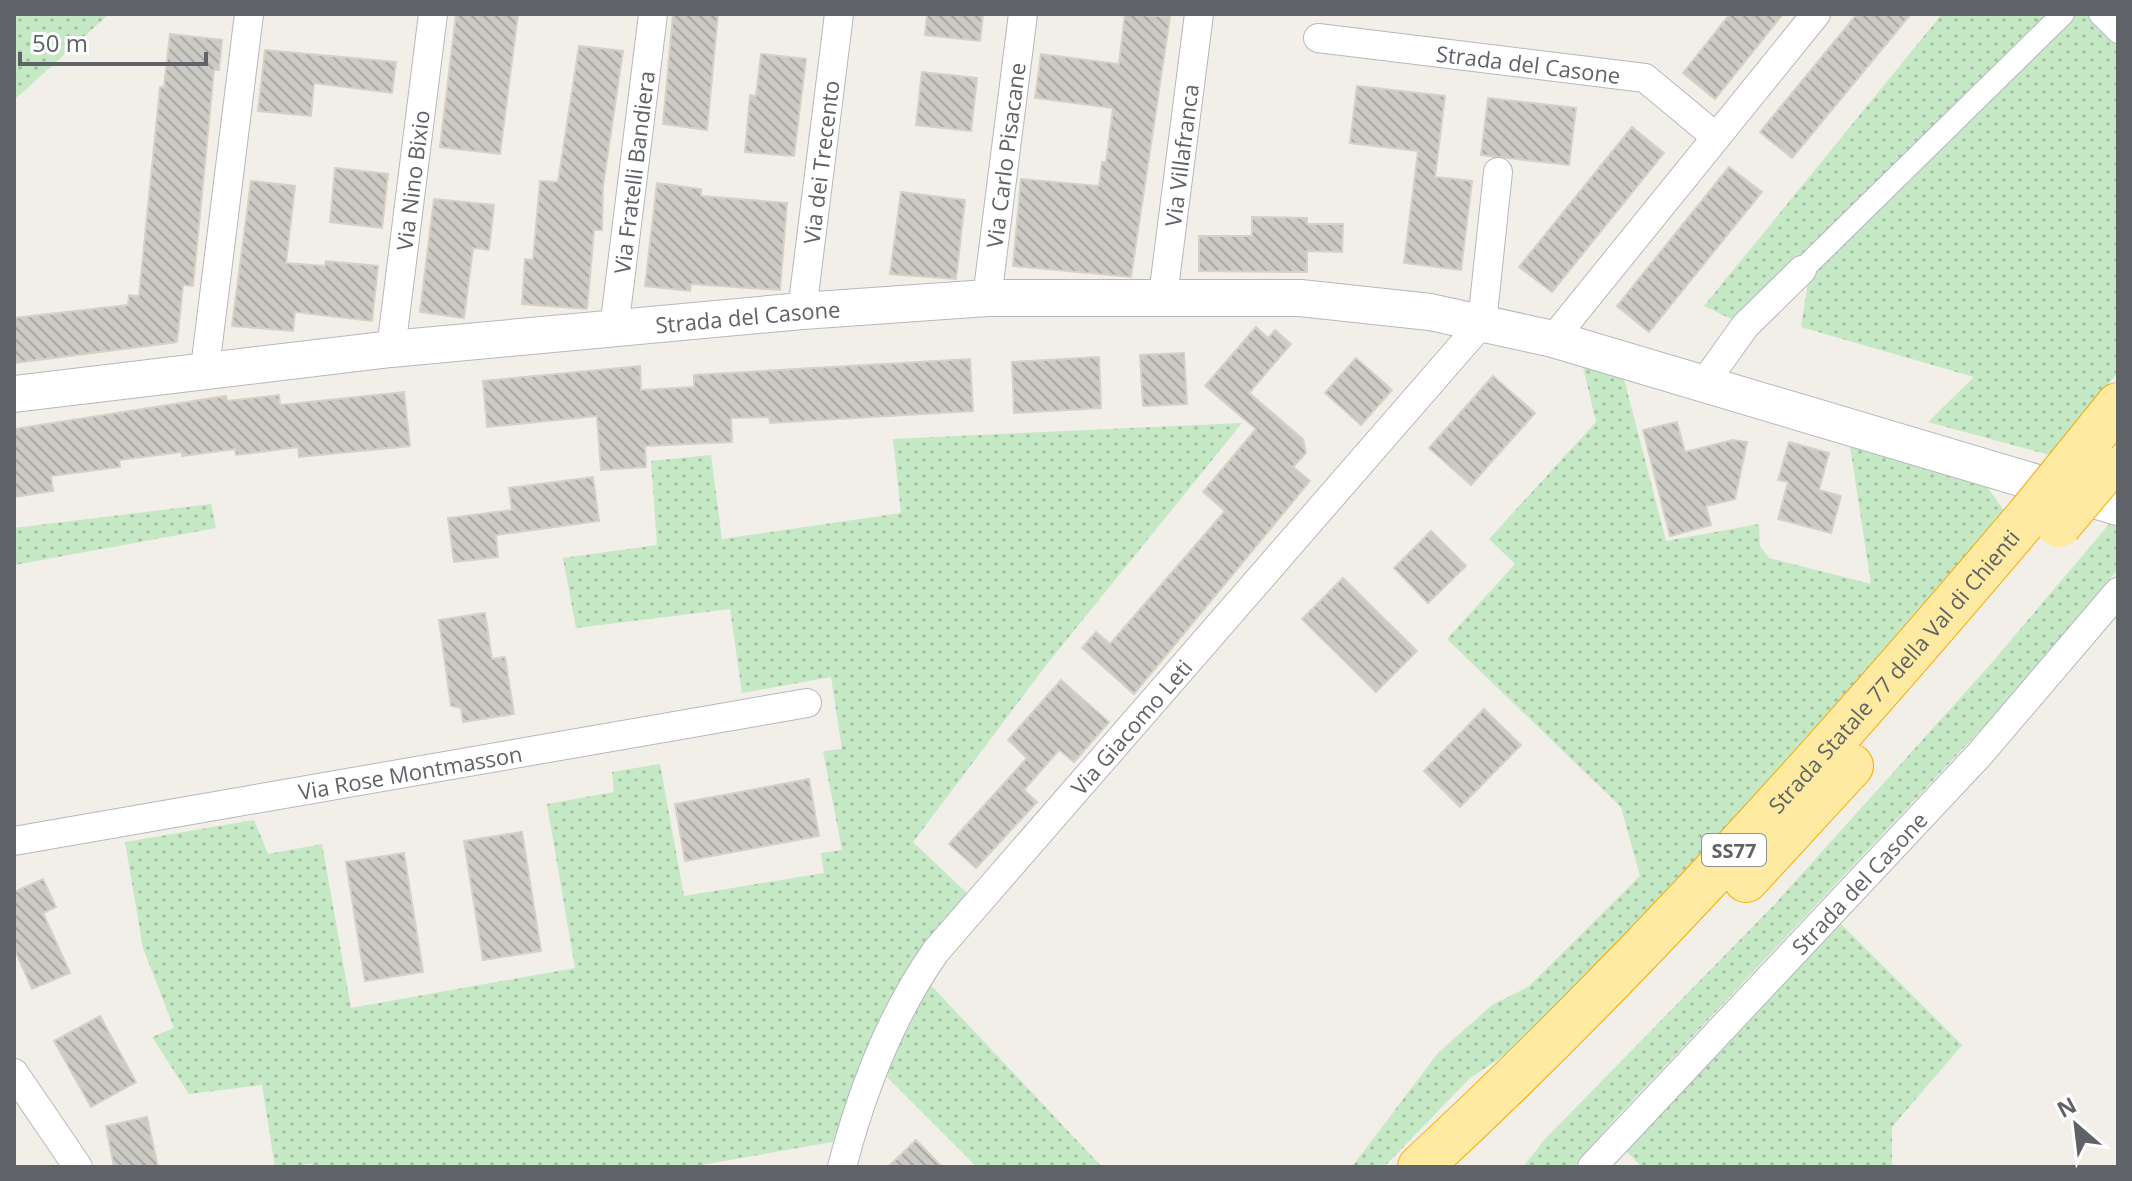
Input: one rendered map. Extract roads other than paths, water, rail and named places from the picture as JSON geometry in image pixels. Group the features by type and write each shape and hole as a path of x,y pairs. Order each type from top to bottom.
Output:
{"highway":[{"name":"Strada Statale 77 della Val di Chienti","path":"1420,1167 1552,1041 1637,954 1903,663 2044,520 2104,473 2118,405"},
{"name":"Strada Statale 77 della Val di Chienti","path":"1464,1167 1574,1060 1796,828 1954,650 2044,520"}],"street":[{"path":"205,368 249,14"},
{"name":"Via Nino Bixio","path":"391,349 433,14"},
{"name":"Via Fratelli Bandiera","path":"614,329 653,14"},
{"name":"Via dei Trecento","path":"802,311 839,14"},
{"name":"Via Carlo Pisacane","path":"987,298 1023,14"},
{"name":"Via Villafranca","path":"1163,296 1199,14"},
{"path":"1553,339 1816,14"},
{"path":"1705,382 1745,326 2063,14"},
{"path":"2100,14 2118,32"},
{"name":"Strada del Casone","path":"1318,38 1645,78 1716,137"},
{"path":"1482,323 1498,172"},
{"name":"Strada del Casone","path":"14,394 205,368 391,349 802,311 987,298 1163,296 1346,301 1482,323 1553,339 1705,382 2104,473"},
{"name":"Via Giacomo Leti","path":"842,1167 888,1033 901,1004 936,951 1482,323"},
{"name":"Strada del Casone","path":"1592,1167 1979,755 2118,592"},
{"name":"Via Rose Montmasson","path":"14,841 807,703"},
{"path":"14,1073 78,1167"}]}
